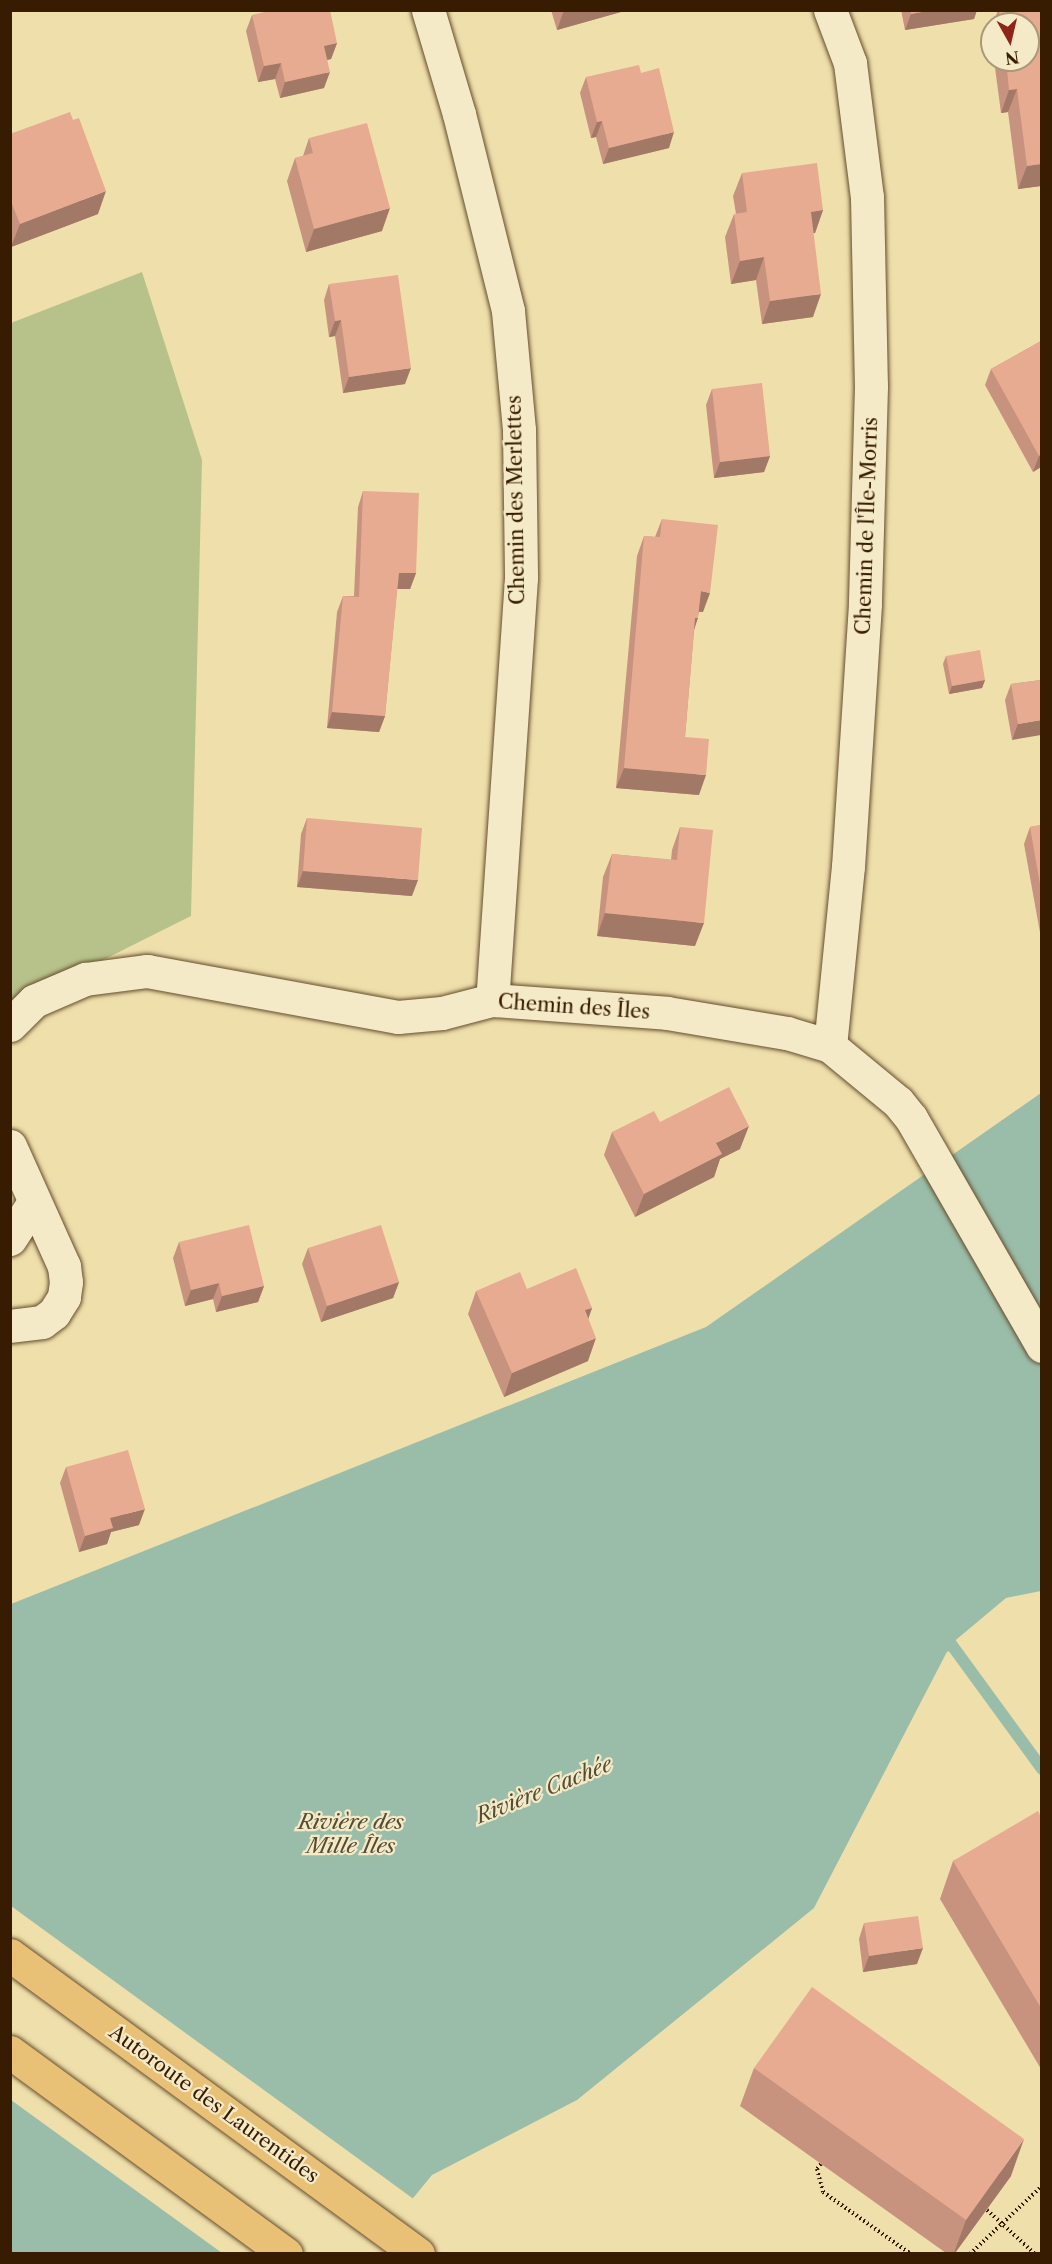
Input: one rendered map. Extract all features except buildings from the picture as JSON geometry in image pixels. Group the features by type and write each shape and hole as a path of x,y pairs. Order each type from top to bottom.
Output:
{"highway":[{"name":"Autoroute des Laurentides","path":"10,1955 418,2253"},
{"path":"10,2052 286,2253"}],"street":[{"name":"Chemin des Merlettes","path":"428,10 459,114 508,311 519,430 521,578 492,1000"},
{"name":"Chemin de l'Île-Morris","path":"830,10 850,63 867,197 871,386 865,604 848,866 830,1046"},
{"name":"Chemin des Îles","path":"10,1025 33,1001 85,979 147,971 398,1017 442,1013 492,1000 667,1013 787,1034 830,1046 898,1102 911,1118 1041,1346"},
{"path":"10,1146 64,1266 63,1297 54,1313 42,1322 10,1326"},
{"path":"10,1239 34,1202"}],"path":[{"path":"821,2164 817,2169 823,2192 911,2253"},
{"path":"970,2253 1041,2186"},
{"path":"987,2210 1004,2221 1035,2253"}],"green space":[{"path":"142,272 202,460 191,916 11,1006 11,323"}],"water":[{"name":"Rivière des Mille Îles","path":"1041,1093 1041,1591 1006,1598 951,1644 814,1908 577,2100 432,2175 368,2253 11,2254 11,1604 706,1327"}],"pier":[{"path":"11,1906 415,2200 372,2254 222,2253 11,2100"}],"waterway":[{"name":"Rivière Cachée","path":"936,1650 951,1644 1042,1769"}]}
